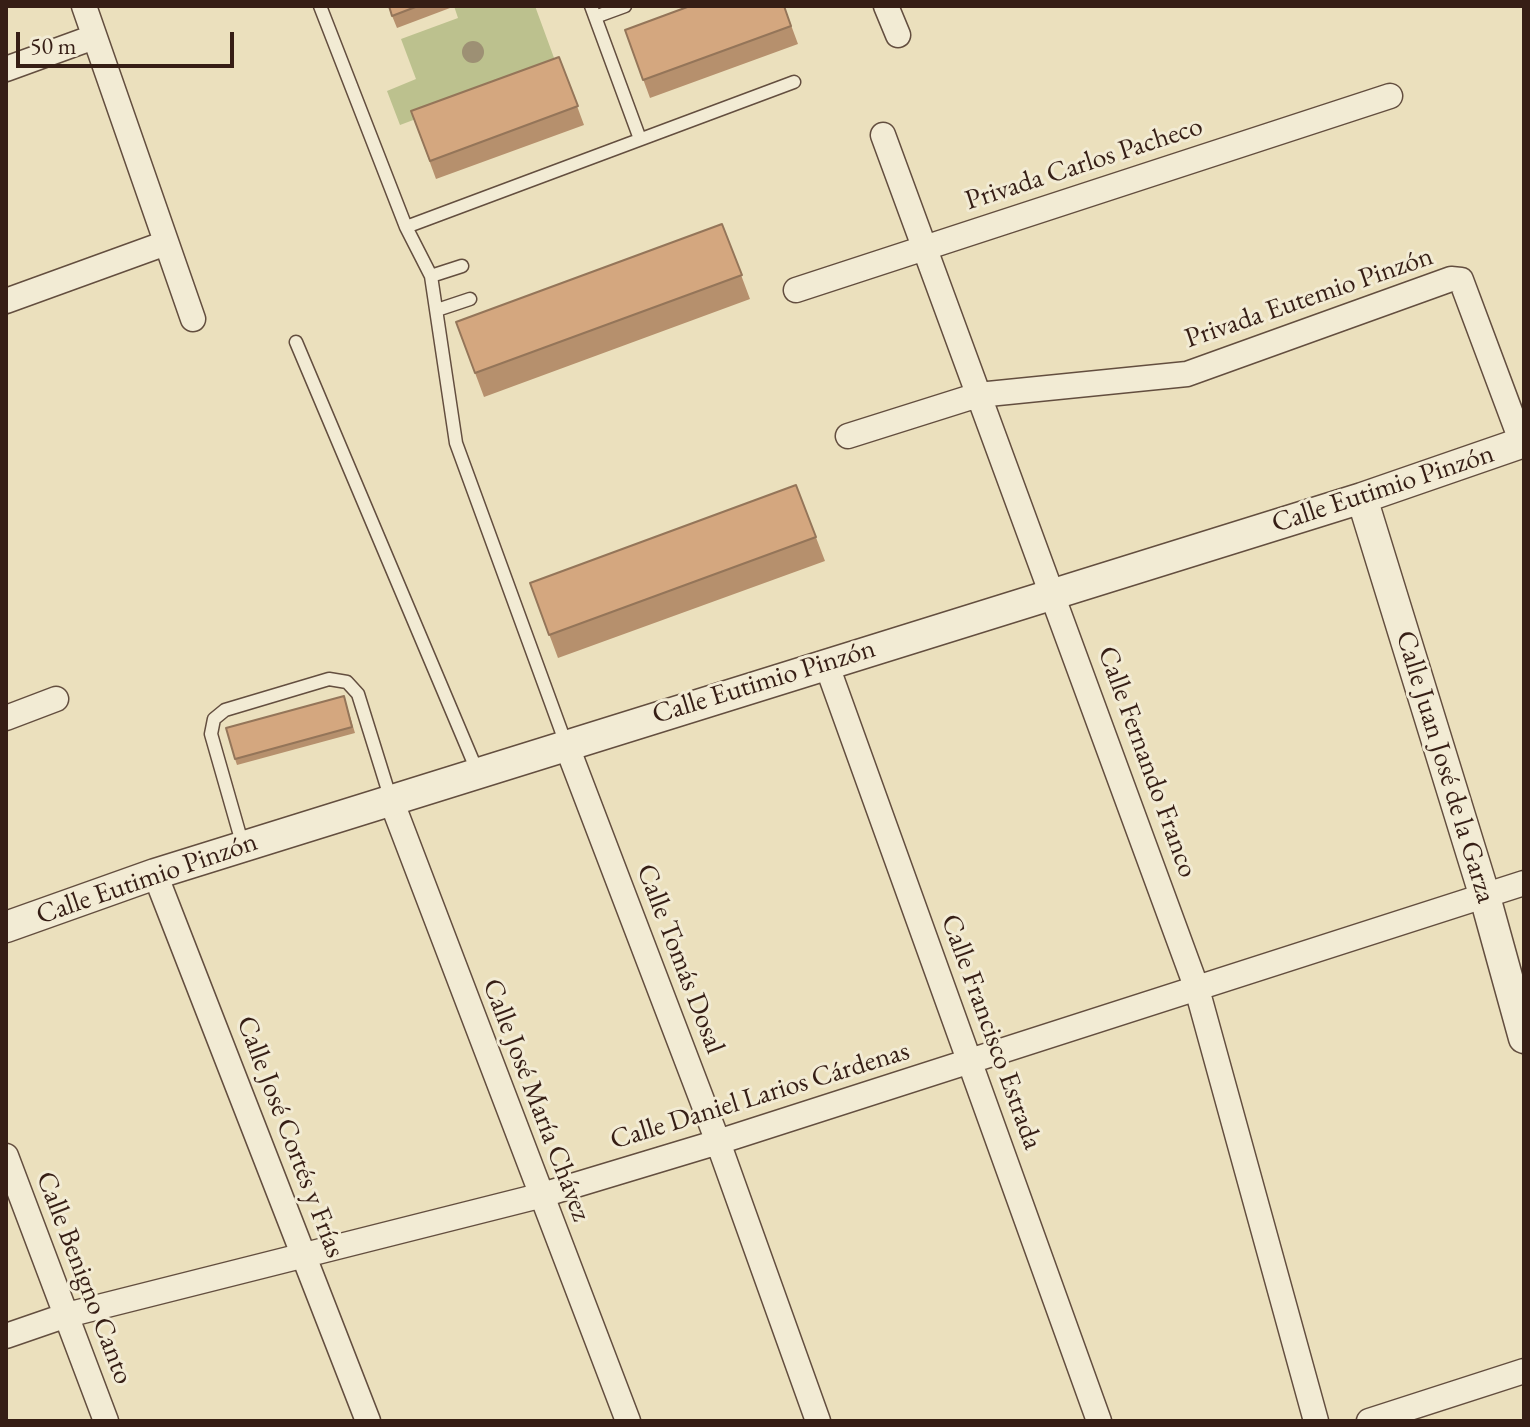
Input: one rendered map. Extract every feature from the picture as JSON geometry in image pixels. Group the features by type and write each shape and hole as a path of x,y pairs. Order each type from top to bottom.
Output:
{"street":[{"path":"84,6 193,319"},
{"path":"886,6 898,35"},
{"path":"6,69 94,37"},
{"name":"Privada Carlos Pacheco","path":"796,290 1390,96"},
{"name":"Calle Fernando Franco","path":"883,135 1054,592 1197,989 1316,1421"},
{"path":"6,301 166,243"},
{"name":"Privada Eutemio Pinzón","path":"848,436 978,395 1187,374 1451,279 1461,280 1523,442"},
{"name":"Calle Eutimio Pinzón","path":"6,927 155,874 1362,498 1523,442"},
{"name":"Calle Juan José de la Garza","path":"1362,498 1485,897 1524,1038"},
{"name":"Calle Francisco Estrada","path":"826,663 1099,1421"},
{"path":"7,715 56,699"},
{"name":"Calle Tomás Dosal","path":"566,744 718,1142 818,1421"},
{"name":"Calle José María Chávez","path":"391,800 539,1196 628,1421"},
{"name":"Calle José Cortés y Frías","path":"155,874 368,1421"},
{"name":"Calle Daniel Larios Cárdenas","path":"6,1336 67,1315 539,1196 970,1062 1524,883"},
{"name":"Calle Benigno Canto","path":"6,1156 106,1421"},
{"path":"1369,1421 1524,1371"}],"lane":[{"path":"320,6 406,227 431,276 456,443 566,744"},
{"path":"625,6 593,12 640,139"},
{"path":"406,227 794,82"},
{"path":"431,276 462,266"},
{"path":"437,310 470,299"},
{"path":"296,342 478,773"},
{"path":"243,846 211,734 214,719 225,710 329,679 347,682 358,694 391,800"}],"green space":[{"path":"454,6 535,6 557,66 400,125 387,91 416,79 401,39 458,18"}],"building":[{"path":"389,6 418,6 392,16"},
{"path":"690,6 784,6 791,26 643,80 625,30"},
{"path":"559,57 578,106 430,161 411,111"},
{"path":"722,224 742,275 475,373 456,322"},
{"path":"796,485 816,537 549,635 530,583"},
{"path":"344,696 352,727 235,759 226,728"}]}
